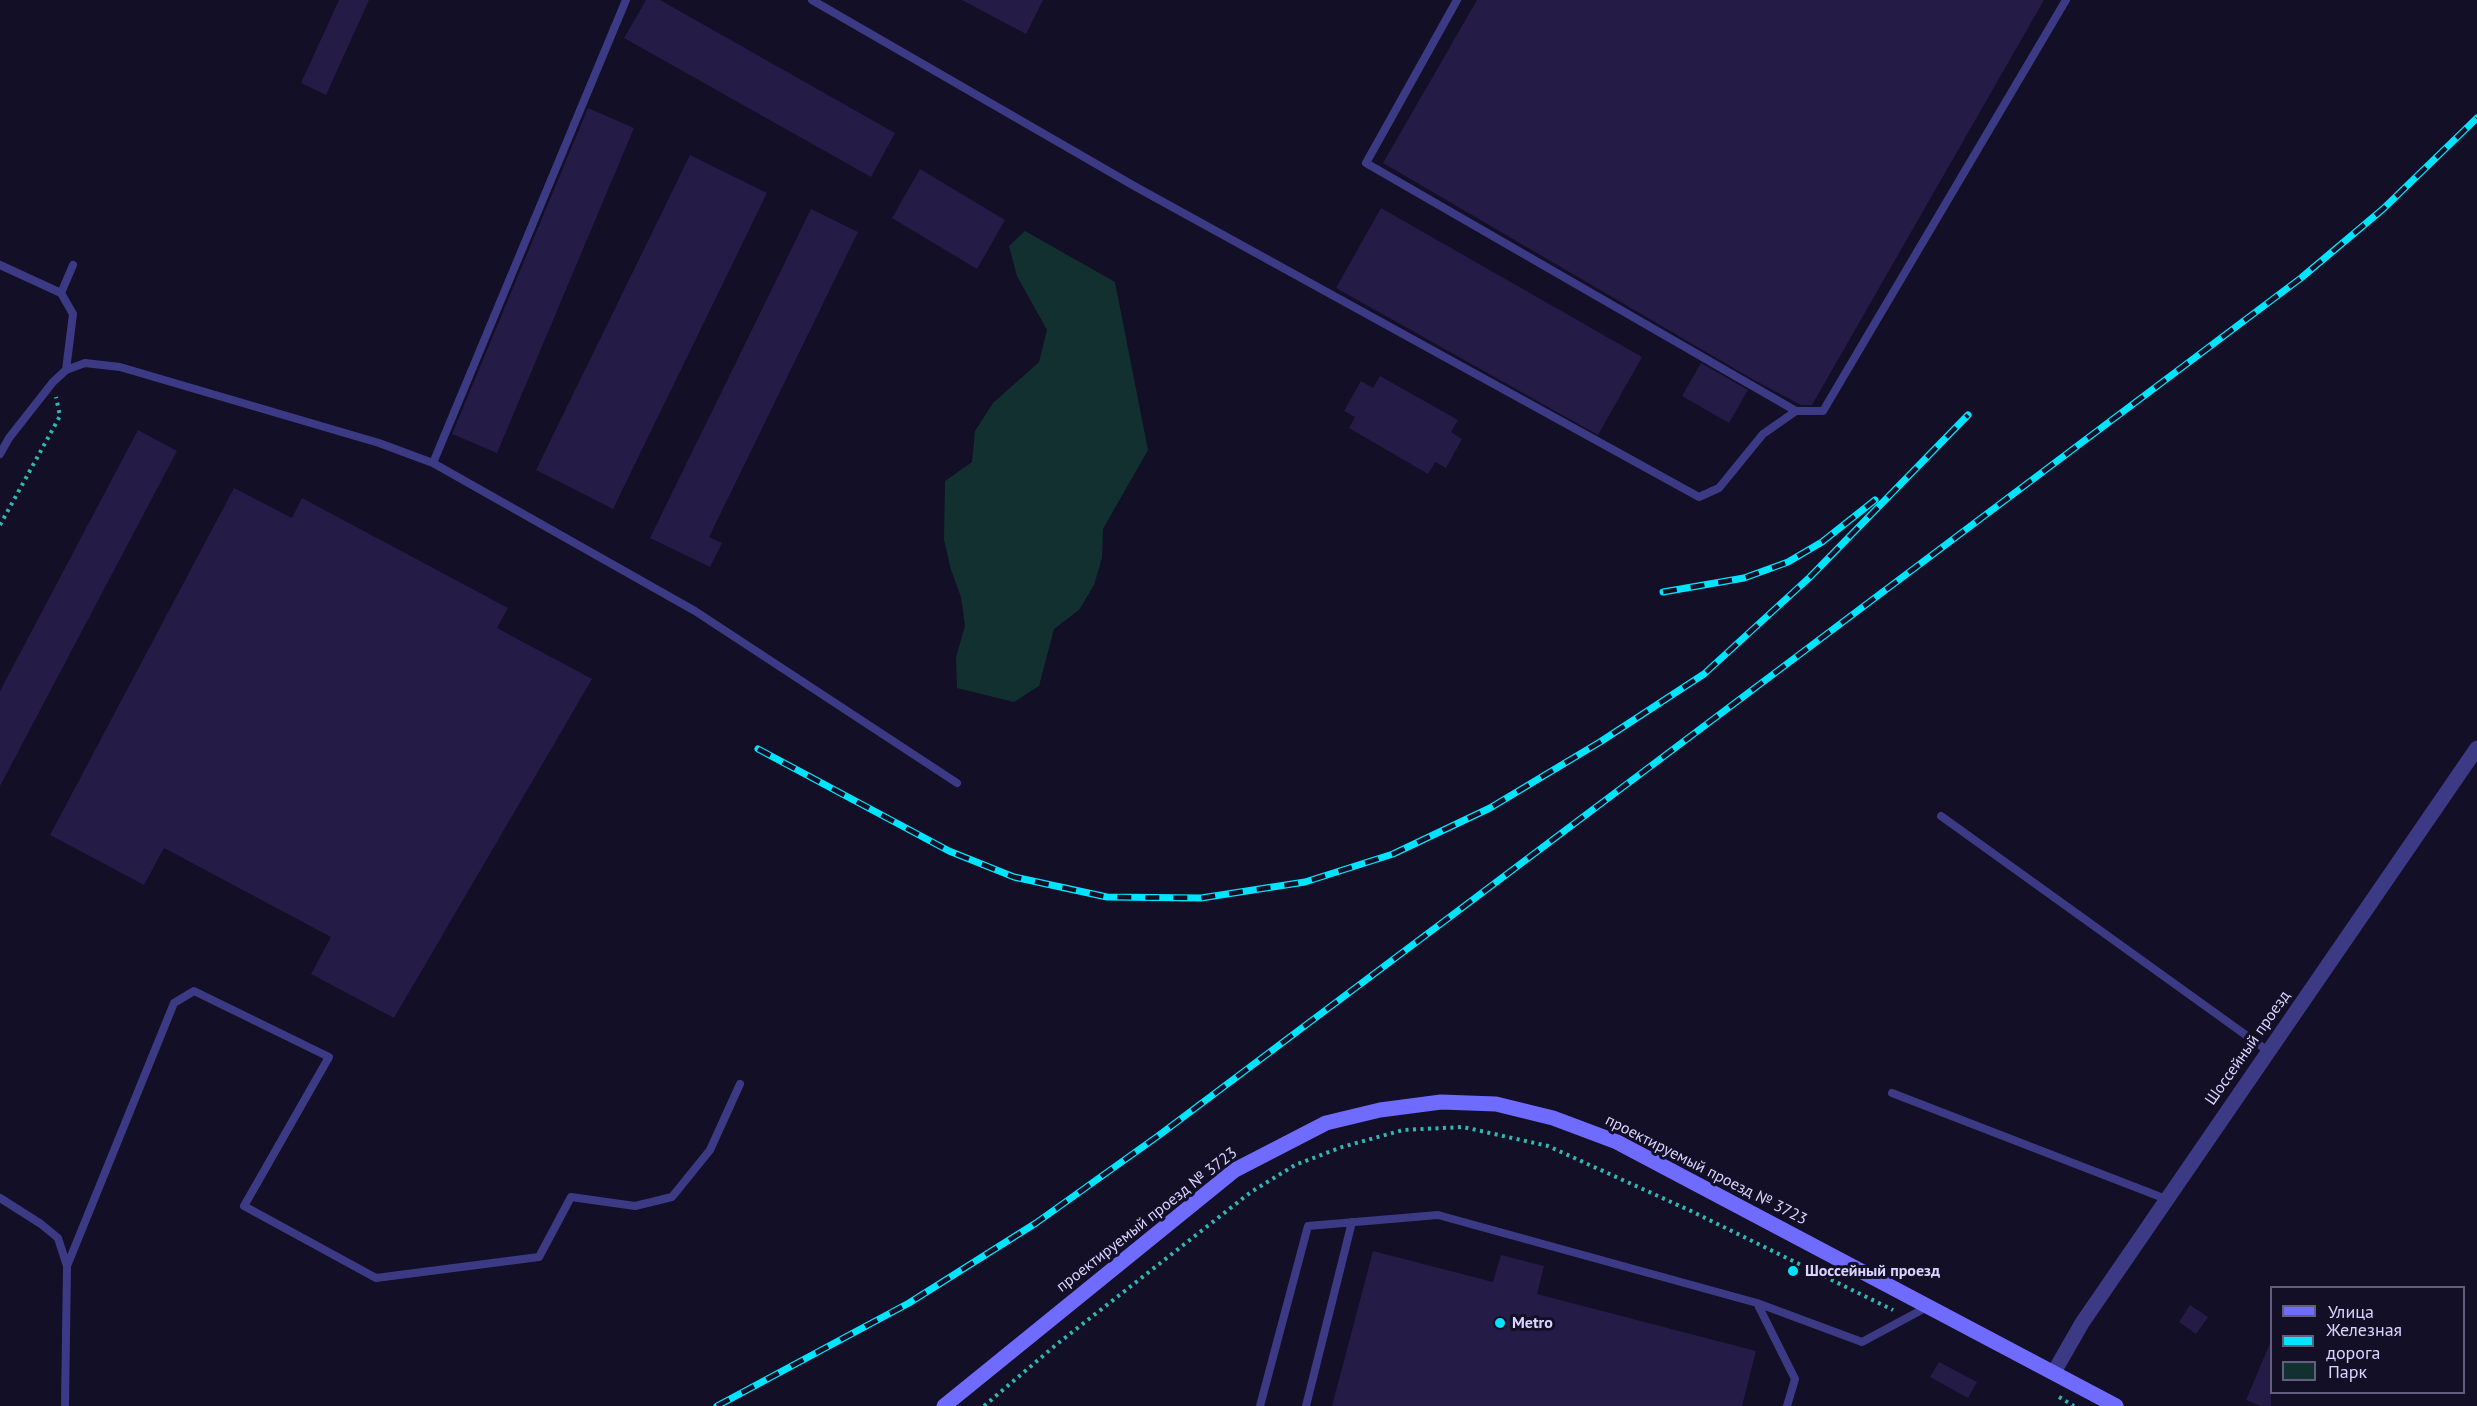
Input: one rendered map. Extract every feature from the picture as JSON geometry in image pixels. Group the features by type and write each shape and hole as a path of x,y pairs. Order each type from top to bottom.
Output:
{"main road":[{"name":"проектируемый проезд № 3723","path":"944,1406 1235,1170 1326,1123 1380,1110 1441,1102 1496,1104 1553,1118 1617,1142 2116,1406"}],"street":[{"name":"Шоссейный проезд","path":"2054,1372 2082,1323 2166,1199 2477,748"}],"lane":[{"path":"433,463 626,0"},
{"path":"812,0 1136,188 1673,485 1699,497 1719,488 1763,434 1796,411"},
{"path":"1457,0 1366,163 1796,411 1823,411 2066,0"},
{"path":"0,265 61,293 73,314 66,370"},
{"path":"61,293 73,265"},
{"path":"0,454 9,438 53,382 66,370 85,363 120,367 379,443 433,463 695,611 957,783"},
{"path":"1941,816 2268,1051"},
{"path":"67,1266 174,1003 194,991 329,1057 244,1206 376,1278 539,1257 571,1197 635,1206 672,1197 710,1150 740,1084"},
{"path":"1892,1093 2166,1199"},
{"path":"0,1198 41,1224 58,1238 67,1266 65,1406"},
{"path":"1260,1406 1308,1226 1437,1215 1757,1303 1862,1342 1930,1306"},
{"path":"1306,1406 1352,1222"},
{"path":"1757,1303 1795,1379 1787,1406"}],"path":[{"path":"0,525 60,416 53,382"}],"green space":[{"path":"1025,231 1115,282 1148,450 1103,529 1102,558 1094,585 1079,610 1054,629 1039,686 1014,702 957,688 956,657 965,626 961,597 951,570 944,540 945,481 972,462 975,431 993,403 1039,362 1047,330 1017,276 1009,246"}],"building":[{"path":"339,0 369,0 326,95 301,83"},
{"path":"646,0 660,0 895,133 871,177 624,38"},
{"path":"962,0 1043,0 1026,34"},
{"path":"1477,0 2044,0 1812,405 1801,405 1754,380 1383,163"},
{"path":"588,108 634,128 497,453 452,434"},
{"path":"690,155 767,193 613,509 536,470"},
{"path":"920,169 1005,220 977,269 892,218"},
{"path":"1381,208 1642,357 1598,435 1336,288"},
{"path":"811,209 858,232 709,537 722,543 710,567 650,538"},
{"path":"1701,363 1748,390 1729,423 1682,396"},
{"path":"1380,376 1458,420 1451,432 1462,439 1446,468 1435,462 1428,474 1349,428 1355,417 1344,411 1361,381 1373,388"},
{"path":"138,430 177,451 0,786 0,691"},
{"path":"234,488 292,518 302,498 508,608 497,628 592,679 394,1018 311,974 331,937 164,848 144,885 50,835"},
{"name":"Metro","path":"1373,1251 1493,1282 1501,1255 1544,1266 1537,1294 1756,1351 1742,1406 1332,1406"},
{"path":"2190,1305 2208,1317 2196,1334 2179,1322"},
{"path":"2270,1343 2271,1406 2261,1406 2246,1400"},
{"path":"1939,1362 1977,1382 1968,1398 1930,1377"}],"railway":[{"path":"717,1406 909,1303 1036,1223 1158,1136 2301,278 2383,209 2477,118"},
{"path":"758,749 949,851 1014,877 1107,897 1201,898 1305,882 1393,854 1490,808 1600,742 1704,674 1810,577 1968,415"},
{"path":"1663,592 1744,578 1788,562 1822,542 1875,500"}],"place":[{"name":"Шоссейный проезд","path":"1793,1271"},
{"name":"Metro","path":"1500,1323"}]}
